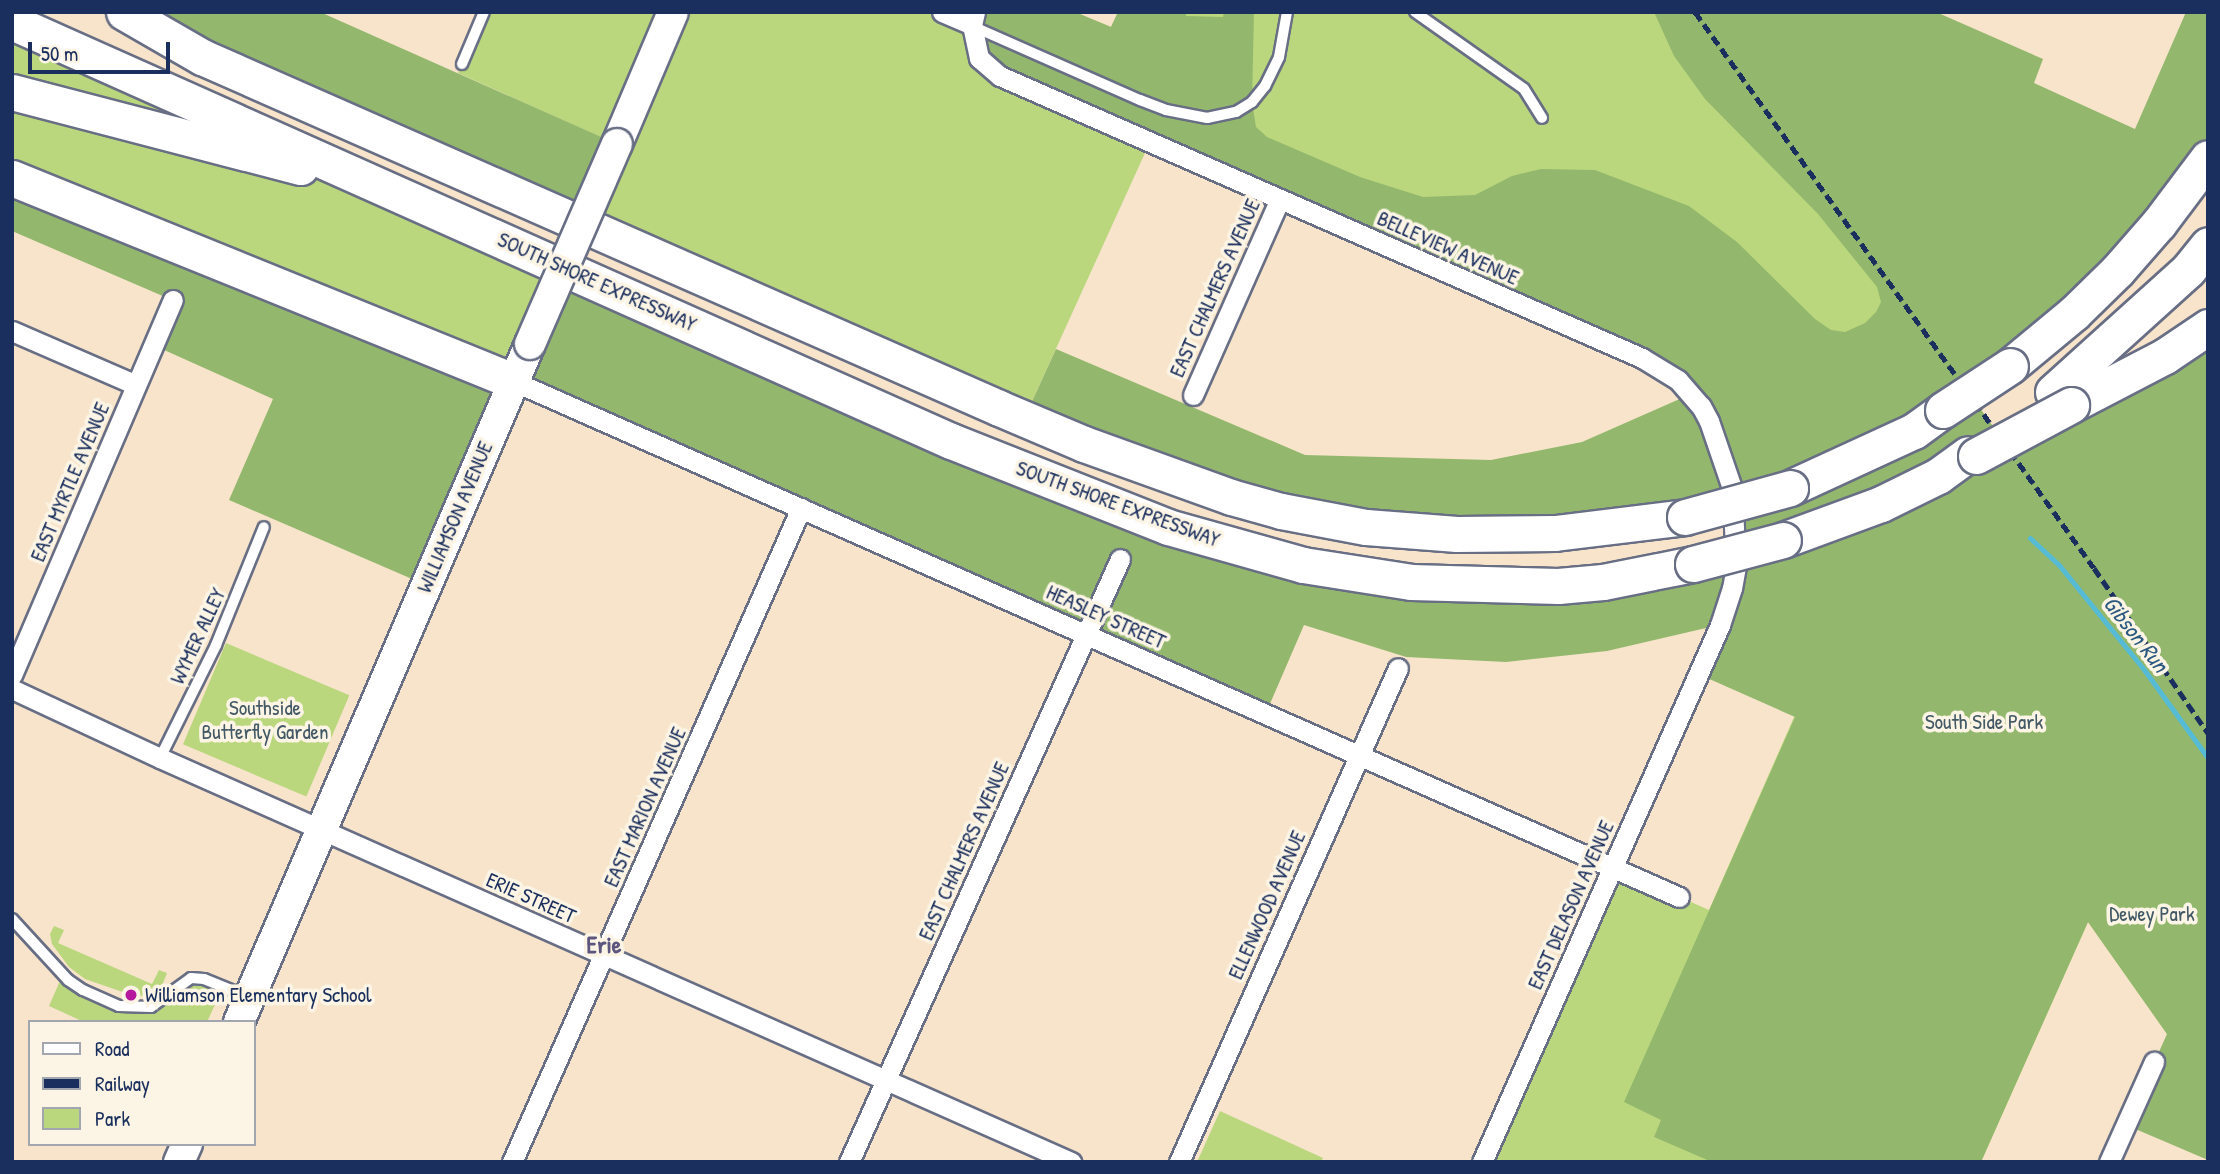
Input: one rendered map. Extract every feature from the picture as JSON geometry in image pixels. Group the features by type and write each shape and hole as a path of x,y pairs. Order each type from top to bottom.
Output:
{"highway":[{"name":"SOUTH SHORE EXPRESSWAY","path":"124,12 202,57 1097,449 1231,497 1281,511 1366,527 1457,534 1555,533 1685,517 1790,488 1914,430 2010,366 2074,313 2117,271 2159,223 2208,158"},
{"name":"SOUTH SHORE EXPRESSWAY","path":"12,22 951,441 1168,527 1259,554 1363,576 1462,585 1558,586 1603,582 1693,564 1783,540 1881,505 1938,476 2062,399 2188,270 2208,245"},
{"path":"12,92 398,193"},
{"path":"12,178 513,381"},
{"path":"2062,399 2165,356 2208,327"}],"main road":[{"name":"WILLIAMSON AVENUE","path":"244,1010 673,12"},
{"path":"179,1162 186,1146"}],"street":[{"path":"942,12 974,19"},
{"name":"BELLEVIEW AVENUE","path":"974,19 979,58 1000,76 1642,358 1660,368 1691,394 1709,421 1732,488 1736,566 1720,625 1701,668"},
{"name":"EAST CHALMERS AVENUE","path":"1193,396 1280,199"},
{"name":"EAST MYRTLE AVENUE","path":"12,675 173,300"},
{"path":"12,331 136,386"},
{"name":"HEASLEY STREET","path":"513,381 1679,897"},
{"name":"EAST MARION AVENUE","path":"512,1162 801,509"},
{"name":"EAST CHALMERS AVENUE","path":"849,1162 1120,559"},
{"name":"ELLENWOOD AVENUE","path":"1179,1162 1398,668"},
{"name":"EAST DELASON AVENUE","path":"1482,1162 1701,668"},
{"name":"ERIE STREET","path":"12,688 160,758 1071,1162"},
{"path":"2109,1162 2154,1062"}],"lane":[{"path":"462,64 484,12"},
{"path":"974,19 1140,100 1166,110 1207,118 1236,112 1252,102 1265,86 1279,57 1287,12"},
{"path":"1415,12 1524,89 1542,118"},
{"name":"WYMER ALLEY","path":"160,758 216,645 264,527"},
{"path":"12,919 68,980 119,1006 151,1007 191,978 204,979 244,1010"}],"green space":[{"path":"124,12 320,12 617,144 582,224"},
{"name":"South Side Park","path":"484,12 1075,12 1111,27 1118,12 1698,12 2094,568 2208,1092 2088,922 1981,1162 1482,1162 1612,867 1709,910 1817,665 1678,380 1150,142 1024,419 582,224 616,144 458,73"},
{"name":"Dewey Park","path":"975,12 1075,12 1111,27 1118,12 1186,12 1186,16 1223,17 1224,12 1254,12 1252,102 1256,127 1267,137 1360,177 1423,197 1475,195 1512,176 1541,169 1595,170 1689,206 1737,242 1815,319 1831,330 1845,332 1865,323 1876,312 1881,302 1877,287 1818,214 1705,99 1674,56 1654,12 1936,12 2043,59 2034,83 2135,129 2186,12 2208,12 2208,158 1969,393 2004,442 2208,327 2208,1160 2126,1125 2167,1034 2088,922 1981,1162 1712,1162 1654,1137 1661,1120 1624,1102 1795,717 1698,674 1719,625 1607,651 1506,662 1406,657 1304,625 1266,713 514,382 426,585 229,500 273,399 153,345 172,300 12,231 12,178 513,381 565,268 1081,494 1411,582 1735,553 1733,503 1406,532 1024,419 1056,349 1305,455 1491,460 1582,442 1691,394 1678,380 988,67"},
{"path":"12,22 565,268 513,381 12,178"},
{"name":"Southside Butterfly Garden","path":"226,643 349,695 306,797 183,744"},
{"path":"54,926 64,930 58,943 152,984 159,970 167,973 163,983 153,993 137,997 85,979 69,967 52,944 50,934"},
{"path":"63,974 103,1000 151,1007 191,978 223,987 208,1020 80,1020 49,1006"},
{"path":"1220,1111 1323,1158 1321,1162 1197,1162"}],"waterway":[{"name":"Gibson Run","path":"2030,538 2059,565 2145,671 2208,758"}],"railway":[{"path":"1695,12 2094,568 2208,733"}],"place":[{"name":"Williamson Elementary School","path":"131,995"}],"district":[{"name":"Erie","path":"604,945"}]}
